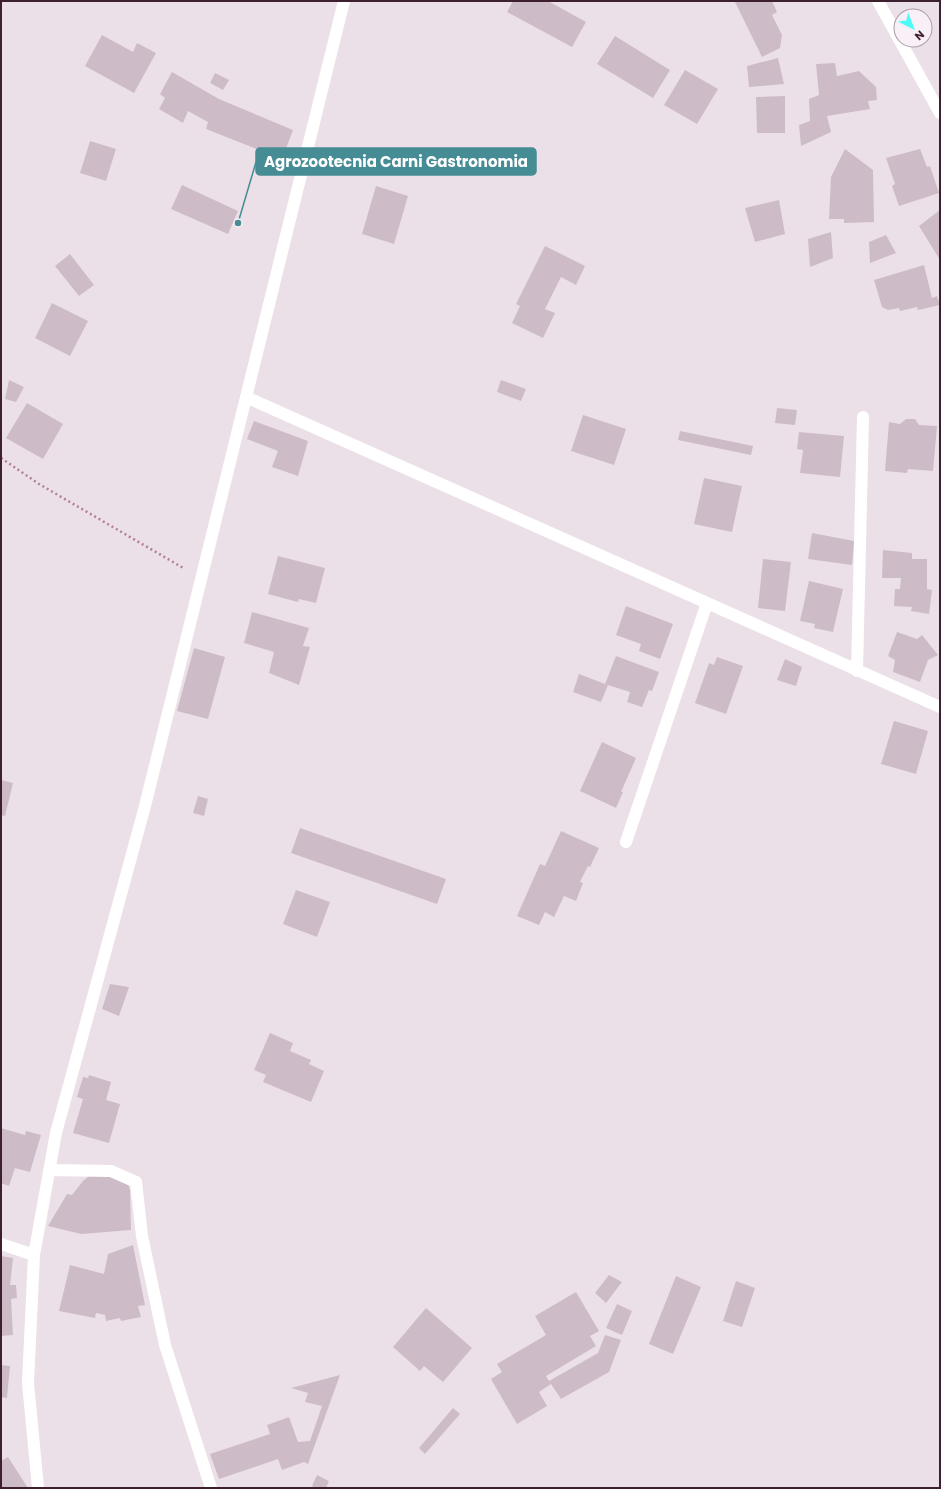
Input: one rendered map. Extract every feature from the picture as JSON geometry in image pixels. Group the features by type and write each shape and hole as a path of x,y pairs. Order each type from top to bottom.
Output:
{"street":[{"path":"38,1488 28,1383 34,1255 56,1133 145,806 344,1"},
{"path":"878,1 940,113"},
{"path":"246,397 940,707"},
{"path":"857,671 863,417"},
{"path":"626,842 707,603"},
{"path":"49,1170 111,1171 136,1182 142,1236 164,1346 211,1488"},
{"path":"1,1244 34,1255"}],"path":[{"path":"1,458 39,484 201,578"}],"building":[{"path":"513,1 548,1 586,22 572,47 507,12"},
{"path":"772,1 777,12 772,15 782,35 780,48 762,57 735,2"},
{"path":"102,35 133,52 137,43 156,53 134,93 85,66"},
{"path":"615,36 670,70 653,98 597,64"},
{"path":"778,58 784,84 749,87 747,66"},
{"path":"835,63 837,76 859,71 876,87 877,100 868,101 870,109 827,116 831,132 801,146 799,125 810,121 809,99 819,95 816,64"},
{"path":"685,70 718,89 697,124 664,105"},
{"path":"172,72 219,99 293,130 282,159 206,129 208,122 188,111 183,123 159,109 165,98 160,94"},
{"path":"215,73 229,80 223,90 210,83"},
{"path":"785,96 785,133 757,133 756,97"},
{"path":"90,141 116,149 106,181 80,173"},
{"path":"845,149 873,170 874,222 844,223 844,219 829,219 831,177"},
{"path":"920,149 927,167 930,166 939,193 899,206 892,186 895,184 886,158"},
{"path":"182,185 238,211 228,234 171,209"},
{"path":"376,186 408,196 394,244 362,234"},
{"path":"779,200 785,234 755,242 745,208"},
{"path":"940,210 940,260 919,226"},
{"path":"831,232 833,258 810,267 808,239"},
{"path":"886,235 896,253 870,263 869,242"},
{"path":"545,246 585,266 576,285 561,277 545,309 555,313 543,338 512,323 520,306 516,304"},
{"path":"70,254 94,285 79,296 55,266"},
{"path":"924,265 932,298 937,296 940,305 918,310 917,307 900,311 899,308 888,310 882,307 874,280"},
{"path":"52,303 88,321 70,356 35,338"},
{"path":"9,380 24,387 16,402 5,399"},
{"path":"501,380 526,389 521,401 497,392"},
{"path":"27,403 63,424 43,459 6,438"},
{"path":"777,408 797,410 795,425 775,423"},
{"path":"583,415 626,429 614,465 571,451"},
{"path":"906,419 915,419 919,425 937,426 933,471 908,469 907,473 885,471 889,422 900,424"},
{"path":"254,421 308,441 298,476 272,467 278,451 247,439"},
{"path":"680,431 753,446 751,455 678,440"},
{"path":"799,432 844,436 840,477 800,473 803,450 797,449"},
{"path":"704,478 742,486 732,532 694,524"},
{"path":"812,533 854,541 852,565 808,559"},
{"path":"883,550 912,553 912,559 927,559 927,589 932,590 929,614 911,611 912,607 894,606 895,589 900,589 901,578 882,578"},
{"path":"278,556 325,568 316,603 299,599 298,602 268,594"},
{"path":"763,559 791,562 785,611 758,608"},
{"path":"809,581 843,589 833,632 814,628 815,624 800,621"},
{"path":"626,606 673,624 660,659 639,651 641,644 616,635"},
{"path":"252,612 309,628 303,646 310,647 299,685 269,673 274,652 244,643"},
{"path":"897,632 917,639 922,635 938,655 928,660 920,682 893,672 895,660 888,656"},
{"path":"194,648 225,657 208,719 177,711"},
{"path":"616,656 659,672 652,691 649,690 642,707 627,702 630,692 608,685 601,702 573,692 579,674 605,684"},
{"path":"717,657 743,666 726,714 695,703 709,663 714,665"},
{"path":"785,659 802,667 796,686 777,680"},
{"path":"894,721 928,731 916,774 881,764"},
{"path":"602,742 636,758 621,792 623,792 616,808 580,791"},
{"path":"1,780 13,783 5,816 1,815"},
{"path":"198,796 208,799 204,816 193,813"},
{"path":"300,828 446,879 437,904 291,853"},
{"path":"561,831 599,848 590,867 588,866 580,882 583,883 576,901 564,896 554,917 545,912 539,925 517,916 540,864 545,866"},
{"path":"296,890 330,902 317,937 283,924"},
{"path":"110,984 129,987 119,1016 102,1009"},
{"path":"270,1033 293,1043 290,1051 311,1060 309,1064 324,1071 311,1102 263,1082 266,1075 254,1070"},
{"path":"89,1075 111,1082 106,1100 120,1104 109,1143 73,1133 83,1099 77,1097 83,1077 88,1078"},
{"path":"1,1128 25,1135 26,1131 41,1135 30,1172 15,1168 9,1186 1,1183"},
{"path":"90,1175 127,1180 130,1190 131,1230 81,1234 48,1226 67,1194 72,1195"},
{"path":"133,1245 145,1305 138,1306 141,1317 121,1321 120,1318 106,1321 105,1315 96,1313 95,1318 59,1311 70,1265 104,1274 108,1254"},
{"path":"1,1256 13,1258 10,1285 16,1285 17,1298 11,1299 13,1335 1,1336"},
{"path":"609,1275 622,1282 606,1303 595,1293"},
{"path":"676,1276 701,1287 673,1354 649,1344"},
{"path":"736,1281 755,1288 742,1327 723,1321"},
{"path":"576,1292 599,1331 590,1336 596,1346 546,1376 549,1381 598,1353 605,1335 621,1340 609,1372 561,1399 551,1384 539,1392 547,1406 517,1424 491,1379 502,1372 497,1364 546,1335 535,1316"},
{"path":"617,1304 632,1311 622,1335 606,1328"},
{"path":"426,1308 472,1348 443,1382 424,1366 420,1371 393,1347"},
{"path":"1,1365 10,1366 7,1398 1,1397"},
{"path":"340,1375 308,1464 304,1462 282,1470 278,1459 219,1479 210,1454 270,1434 267,1425 289,1417 298,1442 310,1441 322,1406 305,1402 308,1393 291,1388"},
{"path":"453,1408 460,1414 425,1454 419,1448"},
{"path":"8,1457 28,1488 1,1488 1,1461"},
{"path":"317,1475 329,1481 326,1488 316,1488 312,1486"}],"place":[{"name":"Agrozootecnia Carni Gastronomia","path":"238,223"}]}
